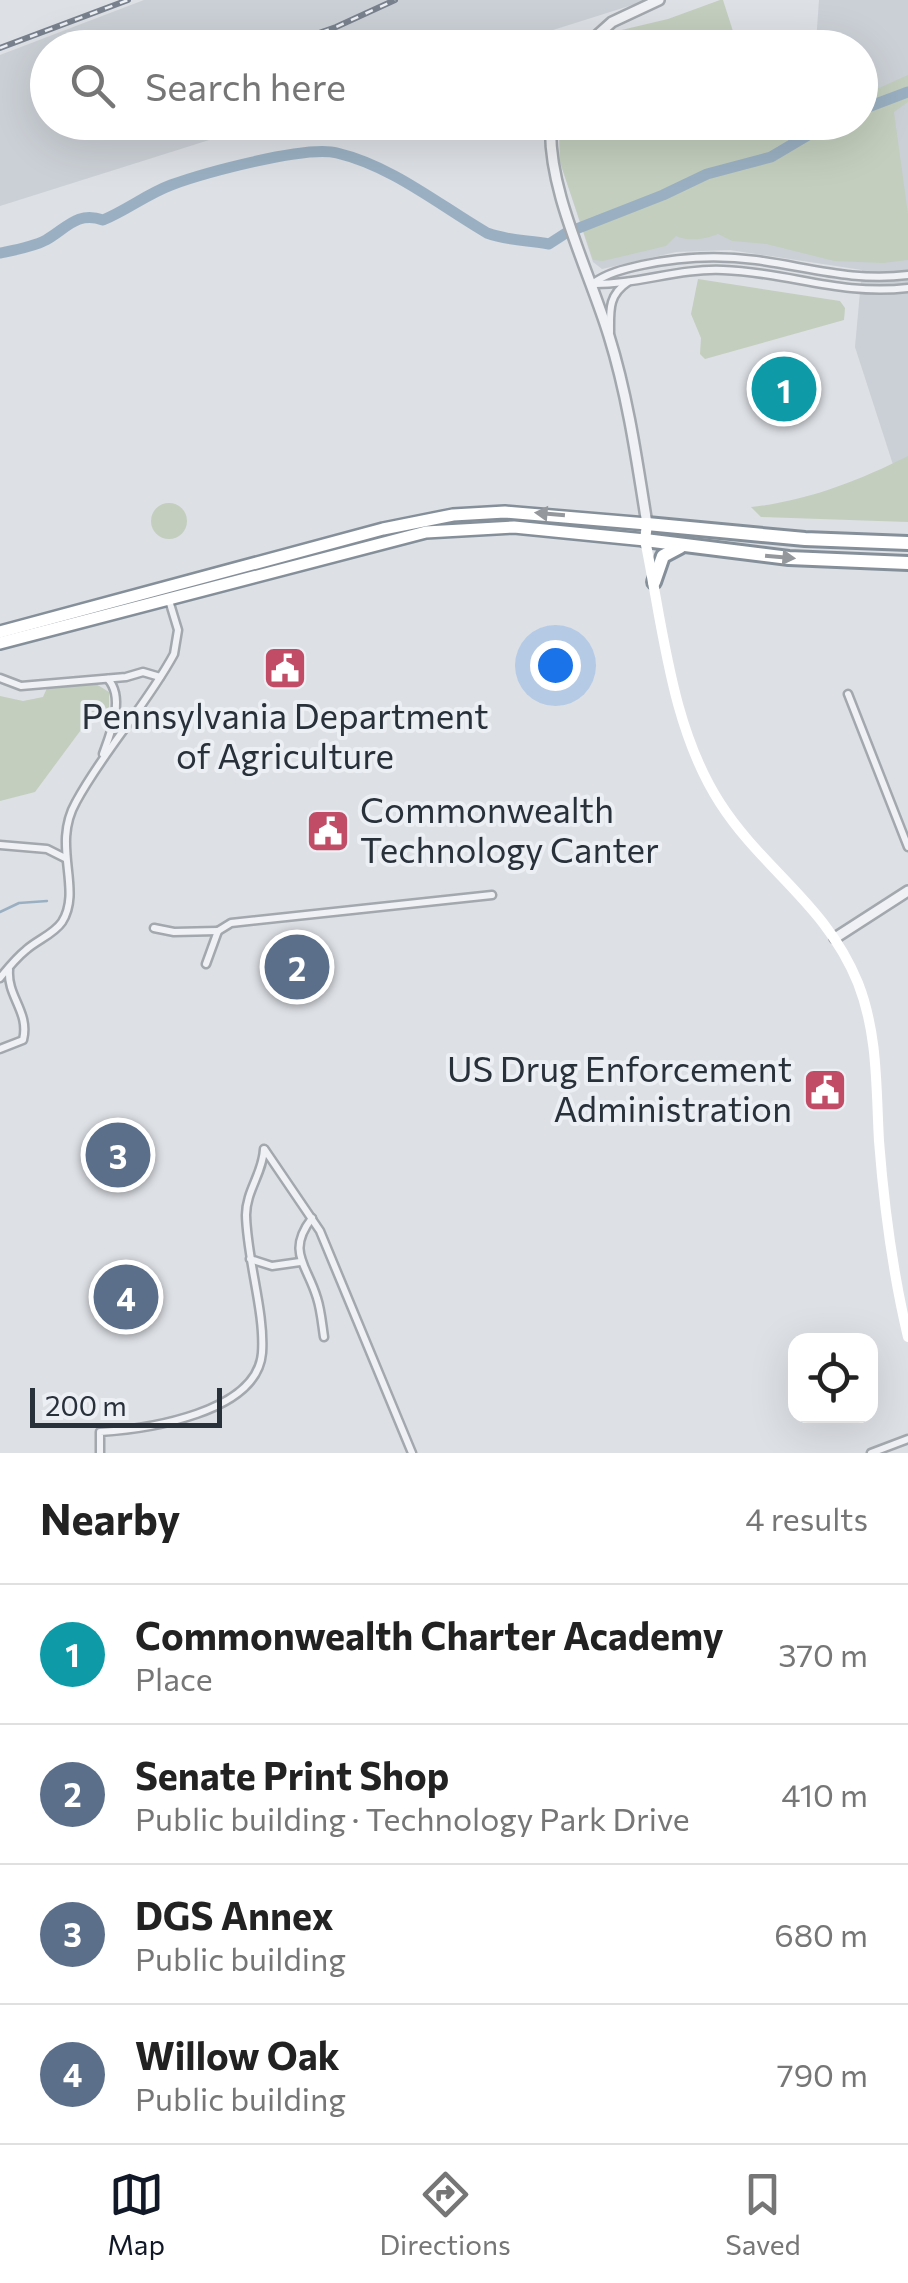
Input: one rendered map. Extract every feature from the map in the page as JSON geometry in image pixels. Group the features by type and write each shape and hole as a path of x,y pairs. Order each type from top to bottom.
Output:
{"highway":[{"path":"0,644 383,529 453,516 522,512 805,539 908,543"},
{"path":"0,632 443,530 514,526 789,558 908,563"},
{"path":"654,582 663,556 682,546"}],"main road":[{"path":"647,524 645,540 683,719 706,778 738,827 804,897 835,938 859,986 872,1032 883,1184 908,1337"}],"street":[{"path":"600,30 659,0"},
{"path":"552,140 553,164 610,339 632,430 647,524"},
{"path":"592,284 602,276 640,266 704,257 769,262 838,276 908,275"},
{"path":"592,284 673,272 720,270 767,274 836,288 908,288"},
{"path":"610,339 611,301 619,288 630,281"},
{"path":"0,978 11,964 62,922 70,894 65,858 69,818 160,677 177,642 177,624 167,591"},
{"path":"0,678 21,686 148,672 160,677"},
{"path":"100,765 115,708 114,687 108,678"},
{"path":"848,694 908,847"},
{"path":"0,845 47,849 65,858"},
{"path":"835,938 908,891"},
{"path":"154,928 218,932 231,923 492,895"},
{"path":"206,964 218,932"},
{"path":"0,968 11,964"},
{"path":"0,1049 20,1042 25,1031 25,1016 10,985 11,964"},
{"path":"100,1453 100,1432 179,1419 234,1396 252,1380 260,1365 262,1348 246,1203 264,1149 312,1218 412,1453"},
{"path":"312,1218 301,1232 300,1262 318,1299 324,1337"},
{"path":"250,1260 272,1266 300,1262"},
{"path":"872,1453 908,1440"}],"shaded area":[{"path":"144,0 648,0 553,30 65,30"},
{"path":"819,0 908,0 908,511 855,347 862,270 730,250 676,252 602,269 593,262 560,162 559,140 878,140 878,30 817,30"},
{"path":"30,44 30,140 209,140 0,206 0,55"}],"green space":[{"path":"723,0 733,30 621,30"},
{"path":"908,75 908,102 894,112 908,214 908,260 834,261 766,244 732,241 718,234 697,239 676,236 666,246 593,260 560,162 559,140 878,140 878,88"},
{"path":"698,279 840,301 845,308 844,320 705,359 700,354 701,338 691,314"},
{"path":"908,456 908,522 761,517 751,507 832,489"},
{"path":"169,503 182,508 187,521 182,534 169,539 156,534 151,521 156,508"},
{"path":"96,684 109,692 109,708 89,719 35,792 0,801 0,696 23,701 43,697 47,688"}],"waterway":[{"path":"878,103 908,92"},
{"path":"0,253 41,242 79,219 103,220 186,180 255,162 322,152 377,167 487,233 549,244 566,233 707,174 771,157 800,140"},
{"path":"0,912 19,903 47,901"}],"railway":[{"path":"48,30 128,0"},
{"path":"327,30 395,0"},
{"path":"0,48 30,37"}],"place":[{"name":"Commonwealth Charter Academy","path":"784,389"},
{"name":"Pennsylvania Department of Agriculture","path":"285,668"},
{"name":"Commonwealth Technology Canter","path":"328,831"},
{"name":"Senate Print Shop","path":"297,967"},
{"name":"US Drug Enforcement Administration","path":"825,1090"},
{"name":"DGS Annex","path":"118,1155"},
{"name":"Willow Oak","path":"126,1297"}]}
